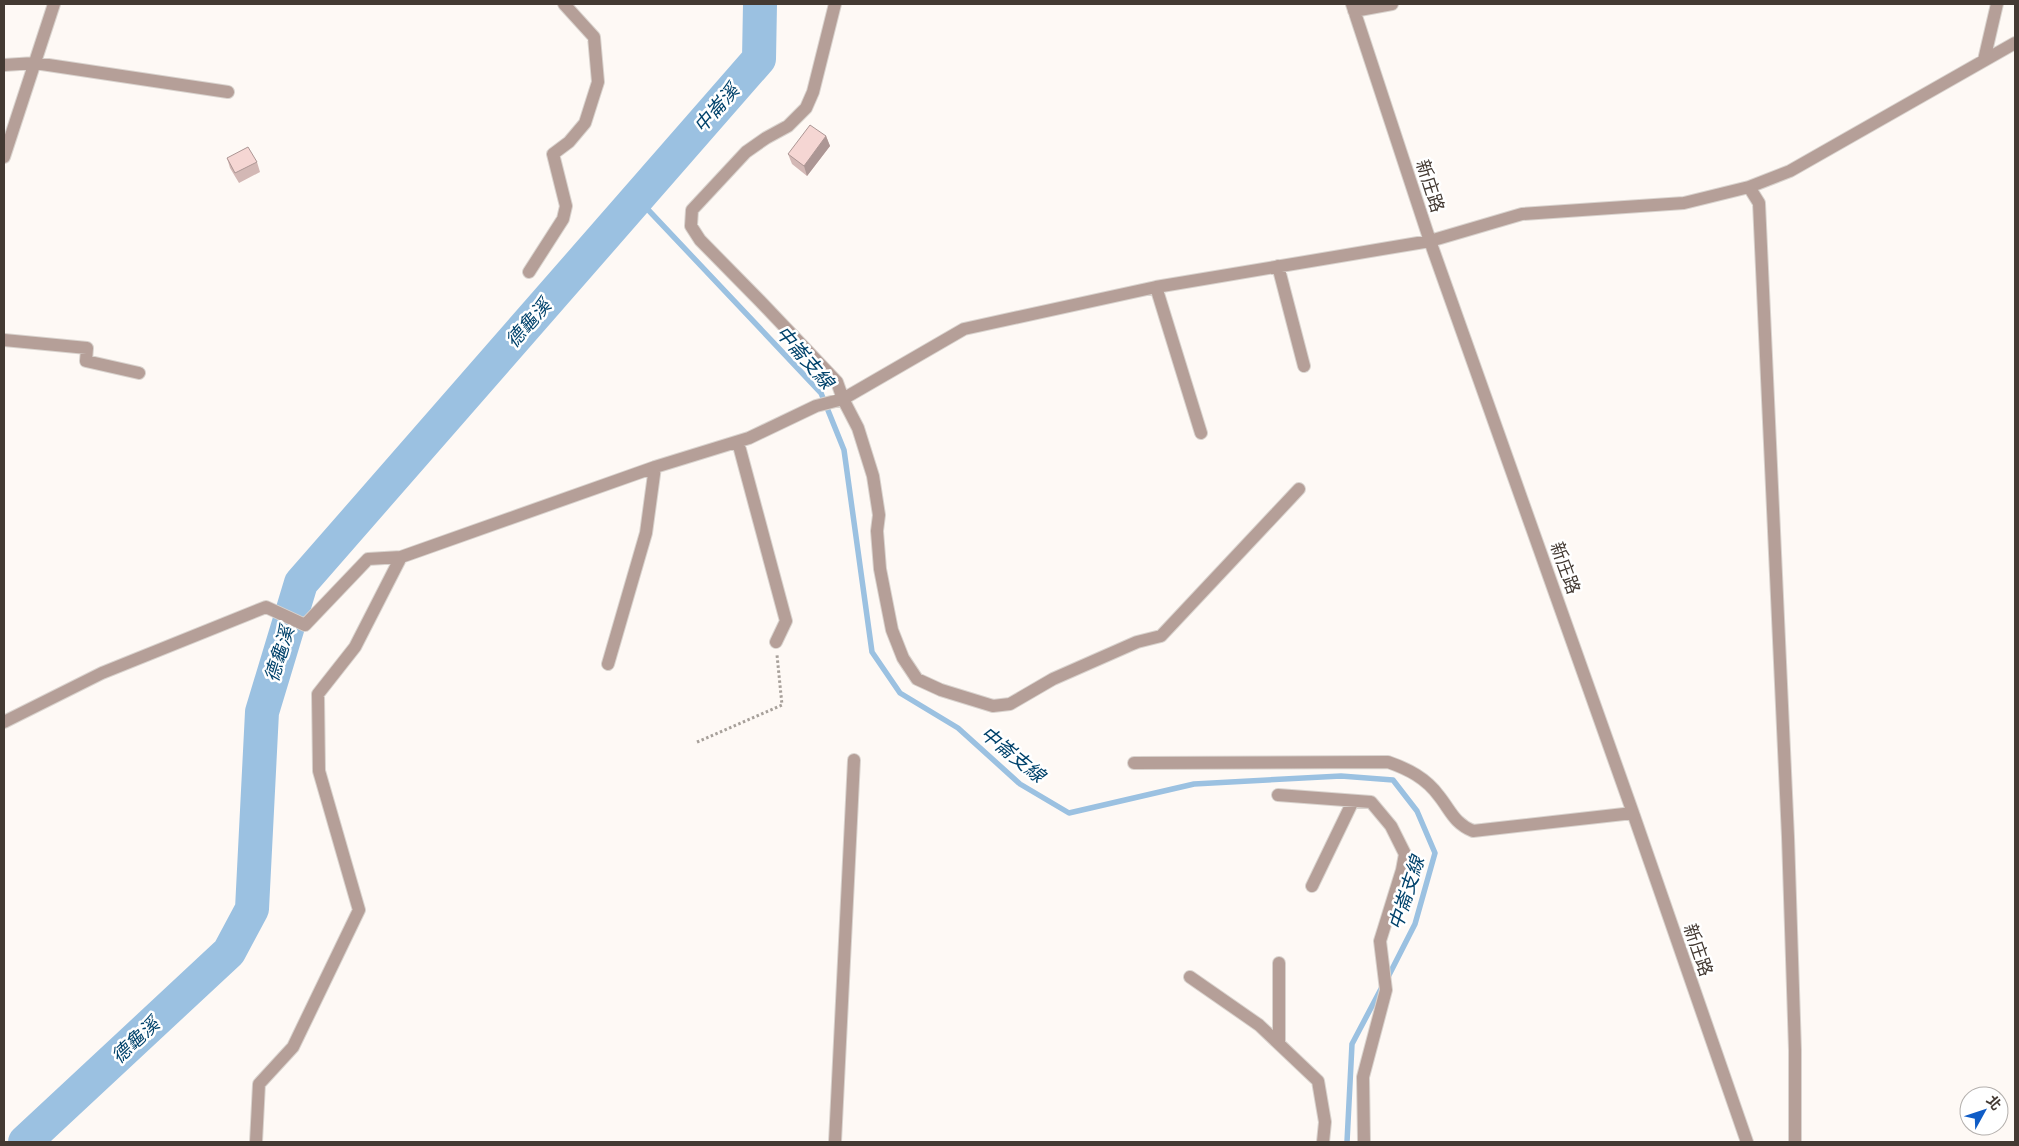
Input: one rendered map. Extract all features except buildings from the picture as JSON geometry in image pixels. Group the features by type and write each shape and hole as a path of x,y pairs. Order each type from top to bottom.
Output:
{"street":[{"path":"4,157 54,4"},
{"path":"529,272 562,219 566,206 553,154 569,142 585,123 598,82 594,37 564,4"},
{"path":"835,4 813,92 806,108 788,126 746,152 692,210 691,226 700,240 837,382 843,399 858,428 873,476 879,515 877,531 880,569 892,630 903,658 917,679 941,690 993,706 1010,704 1053,679 1137,642 1160,636 1299,489"},
{"path":"1353,8 1392,4"},
{"path":"1984,60 1997,4"},
{"name":"新庄路","path":"1353,8 1430,241 1633,813 1747,1142"},
{"path":"4,722 102,673 266,608 305,625 368,559 400,556 655,467 749,438 816,406 843,399 964,329 1156,287 1430,241 1522,214 1684,203 1749,187 1790,171 2015,43"},
{"path":"4,64 35,63 228,92"},
{"path":"1749,187 1759,203 1765,365 1776,536 1794,1040 1795,1142"},
{"path":"1278,266 1304,366"},
{"path":"1156,287 1201,433"},
{"path":"4,340 87,348 86,361 139,373"},
{"path":"738,442 786,621 776,642"},
{"path":"608,664 646,533 655,467"},
{"path":"256,1142 259,1084 293,1047 358,910 320,771 318,694 355,646 400,556"},
{"path":"835,1142 854,760"},
{"path":"1134,763 1388,762 1408,769 1426,781 1439,795 1457,821 1462,826 1473,831 1633,813"},
{"path":"1278,795 1371,802 1391,826 1405,854 1402,870 1380,940 1386,990 1364,1077 1364,1142"},
{"path":"1312,886 1353,801"},
{"path":"1279,963 1279,1044"},
{"path":"1190,977 1259,1025 1318,1081 1325,1122 1323,1142"}],"path":[{"path":"696,742 782,705 776,642"}],"waterway":[{"name":"德龜溪","path":"25,1142 229,952 252,909 262,712 301,583 759,59 760,4"},
{"name":"中崙支線","path":"637,198 821,393 844,450 872,652 900,693 958,728 1020,784 1069,813 1194,784 1341,776 1393,780 1417,811 1435,853 1415,924 1388,977"},
{"name":"中崙支線","path":"1347,1142 1352,1044 1382,987"}],"water label":[{"name":"中崙溪","path":"716,108"}]}
